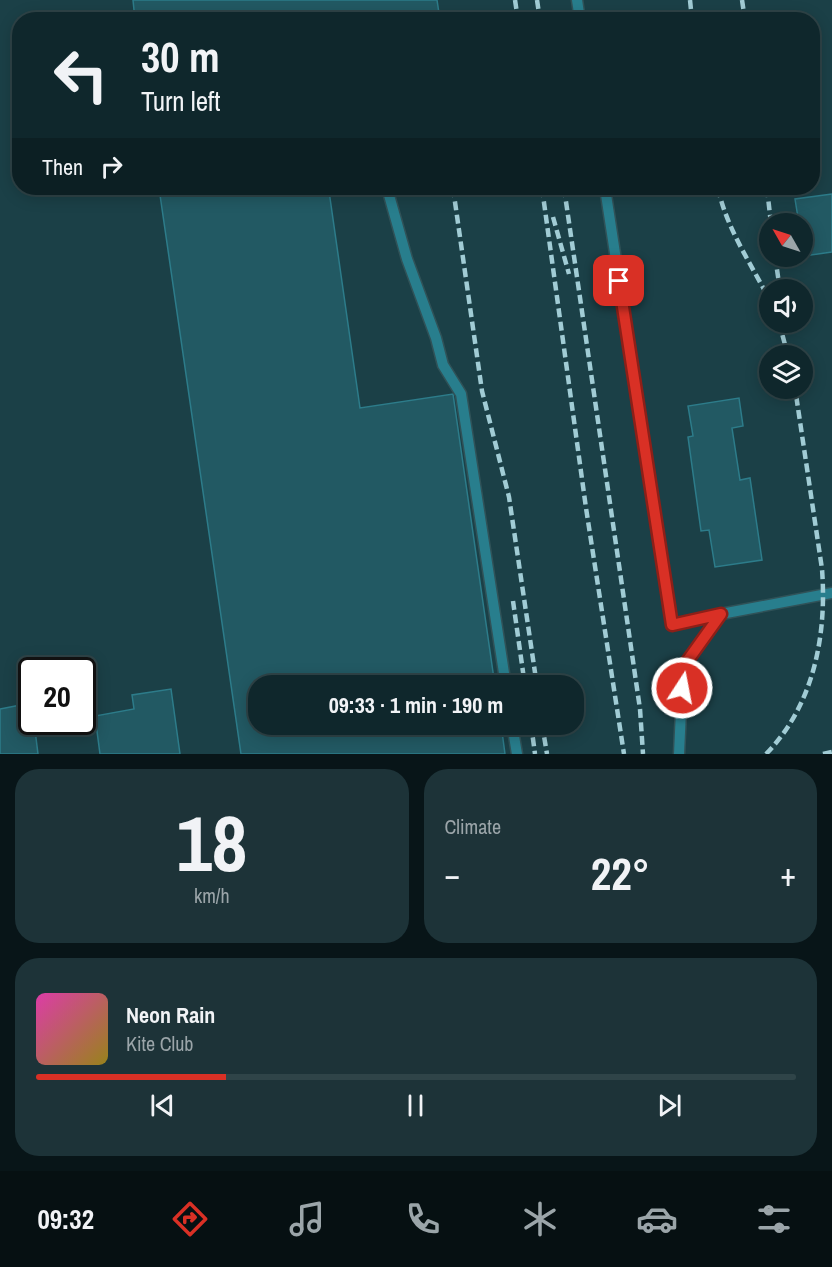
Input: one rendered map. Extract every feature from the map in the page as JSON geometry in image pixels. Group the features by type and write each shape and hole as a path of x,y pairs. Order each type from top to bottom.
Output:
{"lane":[{"path":"389,195 407,259 436,338 443,365 461,394 504,675"},
{"path":"606,195 672,625 832,594"},
{"path":"679,754 683,667 721,614"},
{"path":"514,735 517,754"}],"shaded area":[{"path":"0,0 832,0 832,754 0,754"}],"building":[{"path":"133,0 437,0 439,12 134,12"},
{"path":"832,194 832,252 813,255 813,213 797,213 795,199"},
{"path":"160,195 330,195 360,408 453,394 493,675 248,675 248,735 502,735 505,754 241,754"},
{"path":"739,398 743,426 732,428 740,480 750,478 762,560 715,567 709,530 701,531 688,437 693,436 688,406"},
{"path":"171,689 180,754 100,754 96,716 134,709 132,695"},
{"path":"18,706 18,735 36,735 38,754 0,754 0,709"}],"railway":[{"path":"515,0 517,12"},
{"path":"537,0 539,12"},
{"path":"690,0 691,12"},
{"path":"742,0 744,12"},
{"path":"454,195 482,391 509,497 535,675"},
{"path":"543,195 586,508 624,754"},
{"path":"565,195 640,709 643,754"},
{"path":"720,195 733,232 759,280"},
{"path":"768,195 770,213"},
{"path":"553,217 569,274"},
{"path":"777,267 778,279"},
{"path":"782,333 785,345"},
{"path":"766,754 796,714 806,691 814,668 822,619 822,569 797,399"},
{"path":"513,601 523,675"},
{"path":"532,735 535,754"},
{"path":"544,735 547,754"},
{"path":"823,754 832,752"}],"route":[{"path":"619,281 672,625 721,614 683,667 682,688"}]}
